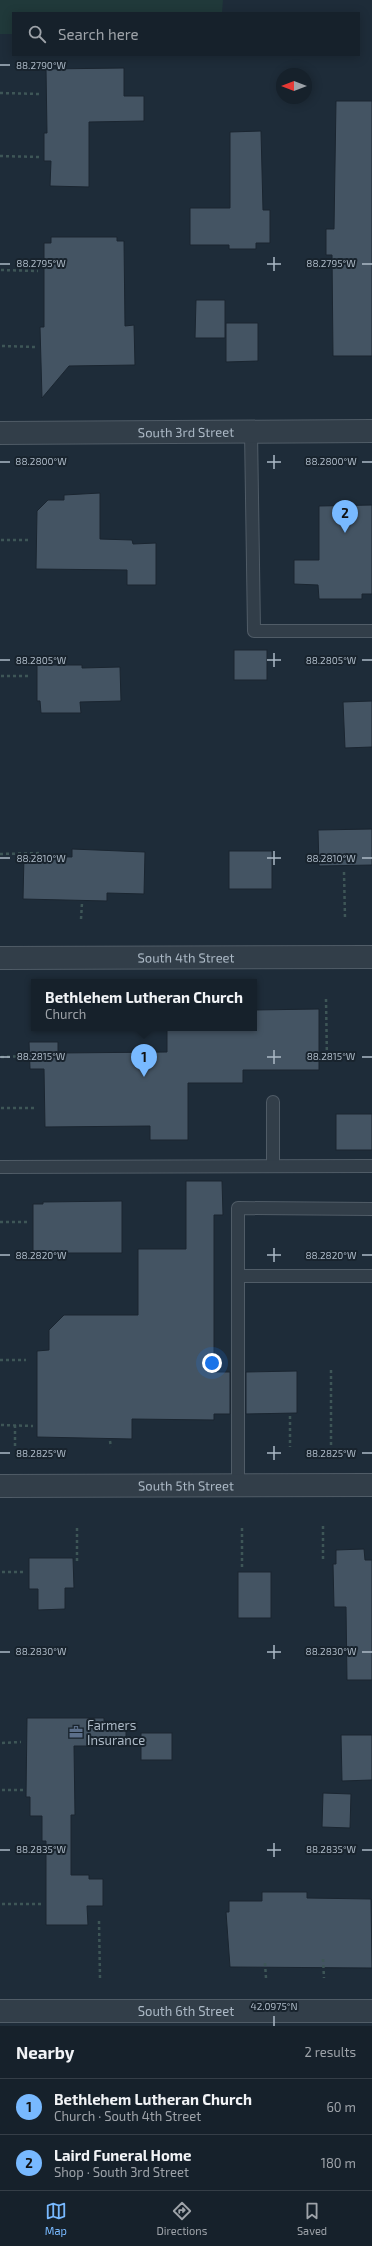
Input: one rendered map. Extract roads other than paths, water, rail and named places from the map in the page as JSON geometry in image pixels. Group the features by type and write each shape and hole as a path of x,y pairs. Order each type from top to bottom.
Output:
{"street":[{"name":"South 3rd Street","path":"0,433 372,431"},
{"name":"South 4th Street","path":"0,958 372,957"},
{"name":"South 5th Street","path":"0,1486 372,1485"},
{"name":"South 6th Street","path":"0,2011 372,2011"}],"lane":[{"path":"252,431 254,631 372,631"},
{"path":"273,1102 273,1166"},
{"path":"0,1167 372,1166"},
{"path":"238,1485 238,1208 372,1209"},
{"path":"238,1276 372,1276"}],"place":[{"name":"Laird Funeral Home","path":"345,533"},
{"name":"Bethlehem Lutheran Church","path":"144,1077"},
{"name":"Farmers Insurance","path":"76,1732"}]}
